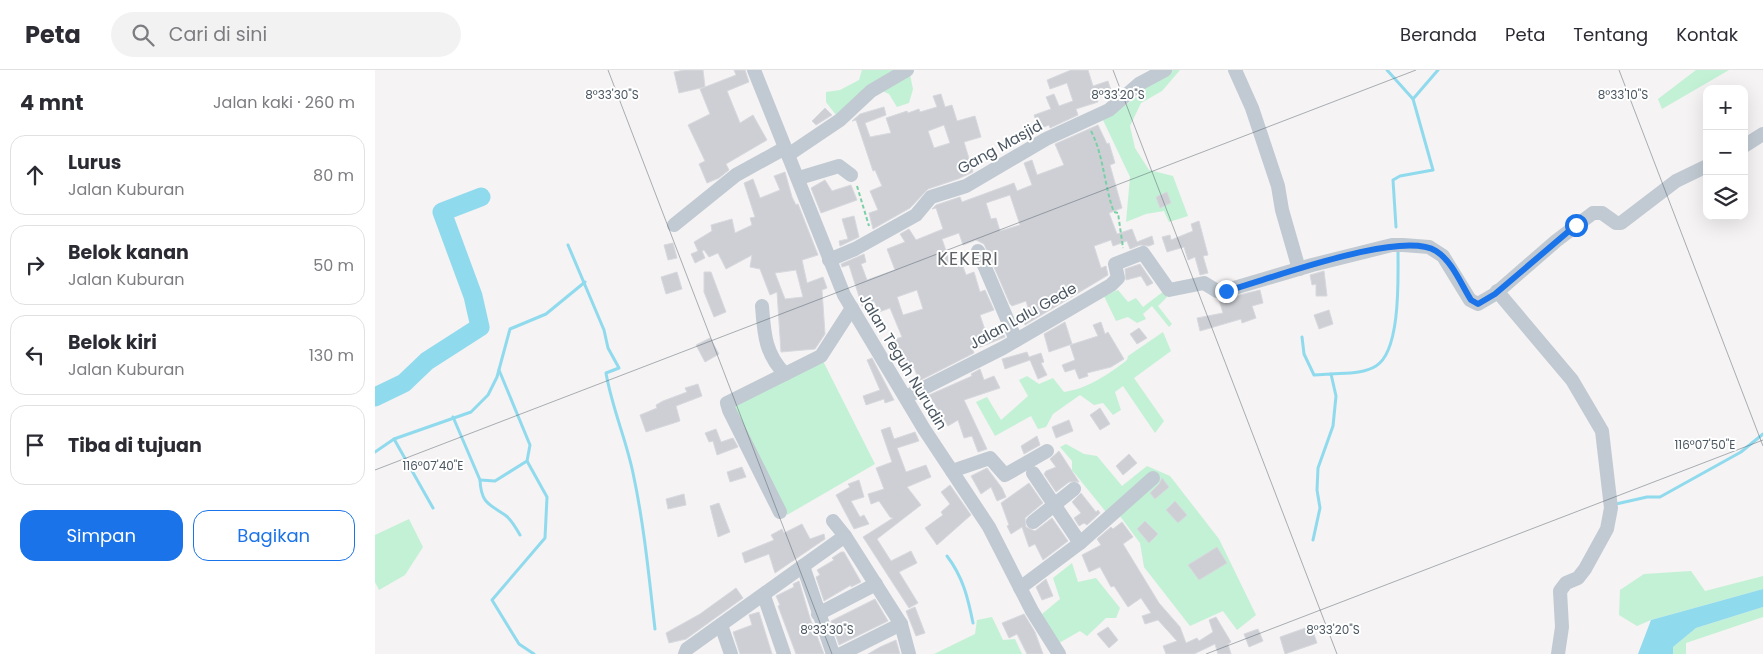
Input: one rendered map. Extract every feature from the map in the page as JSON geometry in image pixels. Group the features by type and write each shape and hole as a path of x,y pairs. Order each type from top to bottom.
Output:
{"street":[{"name":"Jalan Teguh Nurudin","path":"754,70 786,151 799,178 829,260 852,308 924,430 996,539 1020,588 1059,654"},
{"path":"674,225 736,175 786,151 840,120 871,91 907,70"},
{"name":"Gang Masjid","path":"829,260 873,239 918,213 931,197 966,186 1000,164 1085,120 1109,110 1139,84 1165,70"},
{"path":"1235,70 1254,114 1278,186 1282,210 1299,269"},
{"path":"1748,143 1763,134"},
{"path":"799,178 839,166 851,175"},
{"path":"1131,258 1143,253 1147,256 1165,287 1171,290 1204,283 1217,291 1224,291 1392,245 1424,246 1434,249 1447,260 1473,303 1481,303 1593,213 1602,213 1620,224 1676,181 1703,168"},
{"path":"978,251 1016,340"},
{"name":"Jalan Lalu Gede","path":"906,397 1016,340 1118,280 1115,265 1131,258"},
{"path":"1497,292 1572,380 1602,432 1611,508 1607,529 1585,569 1578,578 1565,583 1560,592 1562,627 1558,654"},
{"path":"762,306 767,345 773,362 785,374"},
{"path":"780,512 727,403 821,356 852,308"},
{"path":"952,471 990,458 1005,475 1047,451"},
{"path":"1033,473 1080,543"},
{"path":"1020,588 1080,543 1127,504 1153,478"},
{"path":"1033,522 1075,489"},
{"path":"833,521 877,584 901,624 909,654"},
{"path":"685,653 845,536"},
{"path":"803,566 833,654"},
{"path":"818,614 877,584"},
{"path":"764,596 784,654"},
{"path":"841,654 901,624"},
{"path":"721,625 731,654"}],"path":[{"path":"1085,120 1098,145 1108,198 1114,212 1118,213 1131,258"},
{"path":"851,175 855,182 873,239"}],"green space":[{"path":"862,70 909,70 913,89 909,103 897,107 889,94 869,85 836,115 826,102 826,92 840,90 859,80"},
{"path":"1155,70 1180,70 1162,91 1141,103 1130,126 1135,148 1149,170 1173,176 1188,216 1169,222 1164,211 1146,214 1126,222 1130,177 1103,120 1140,93 1151,79"},
{"path":"1696,70 1729,70 1662,109 1658,99"},
{"path":"1118,290 1128,302 1136,298 1143,307 1164,291 1167,297 1158,306 1172,324 1169,327 1152,306 1143,314 1146,319 1137,323 1128,317 1116,321 1104,296"},
{"path":"1163,332 1171,351 1134,378 1164,421 1155,433 1123,386 1115,392 1121,410 1113,415 1103,403 1094,405 1080,395 1053,414 1046,427 1038,429 1031,416 995,436 976,402 987,397 1001,420 1028,396 1019,380 1027,376 1039,384 1053,378 1064,392 1081,388 1113,370 1127,360 1128,356"},
{"path":"823,361 875,464 787,515 733,405"},
{"path":"1066,444 1084,454 1097,456 1122,486 1147,466 1170,476 1219,539 1256,615 1237,630 1223,611 1190,626 1144,567 1140,543 1114,508 1106,512 1072,470 1072,461 1060,447"},
{"path":"409,519 423,547 405,575 379,590 375,582 375,535"},
{"path":"1072,563 1078,582 1096,578 1120,608 1116,618 1106,618 1087,636 1080,631 1059,643 1042,614 1060,599 1053,578"},
{"path":"1691,571 1705,591 1763,576 1763,589 1651,620 1637,626 1619,615 1620,590 1644,574"},
{"path":"1763,607 1763,617 1686,643 1686,654 1673,654 1673,647 1696,628"},
{"path":"992,617 1003,640 1015,639 1022,654 934,654 975,634 977,620"}],"water":[{"path":"1763,589 1763,607 1696,628 1673,647 1673,654 1638,654 1651,620"}],"building":[{"path":"703,70 705,87 679,93 674,72"},
{"path":"734,70 745,70 749,82 727,91 740,123 753,115 767,140 726,164 729,170 719,178 707,183 699,164 705,161 688,125 710,114 700,89 736,75"},
{"path":"1071,70 1088,70 1093,86 1108,81 1112,93 1097,98 1098,102 1076,109 1078,115 1050,128 1049,125 1039,129 1034,115 1051,109 1046,97 1054,94 1059,106 1073,101 1067,83 1050,89 1047,80"},
{"path":"941,94 945,107 952,105 957,121 975,116 981,137 964,142 973,172 928,189 910,208 873,229 869,213 878,210 870,191 882,186 875,170 873,171 856,120 852,121 860,114 884,107 886,115 865,123 870,137 891,133 886,118 907,111 908,113 919,109 920,112 937,107 933,96","holes":["944,125 950,143 934,148 928,131"]},
{"path":"825,108 832,115 816,125 812,121"},
{"path":"1098,125 1107,144 1109,143 1115,163 1110,165 1122,208 1109,213 1117,234 1132,229 1137,242 1152,236 1154,244 1149,246 1140,245 1130,249 1127,241 1113,246 1111,240 1094,246 1101,268 1106,266 1108,275 1025,325 1023,320 1031,317 1026,301 1012,306 1010,304 984,244 976,240 963,245 959,233 942,239 951,265 961,261 966,275 974,272 980,292 985,290 994,310 980,315 986,333 1001,328 1005,337 973,350 974,353 919,381 914,367 905,370 898,349 896,350 892,340 902,337 890,308 879,312 874,301 862,306 849,265 842,267 841,264 864,254 866,262 861,264 867,280 895,270 887,249 905,242 900,234 909,229 916,240 943,229 936,208 932,209 936,205 960,197 962,202 1014,183 1017,191 1032,185 1024,163 1032,160 1037,175 1064,165 1055,144","holes":["1010,195 1020,225 1000,231 996,218 991,219 986,203","917,290 923,309 903,315 897,297"]},
{"path":"785,172 792,197 796,205 798,204 818,255 802,260 807,283 823,277 827,288 822,290 825,334 815,349 781,352 777,292 770,295 760,269 750,267 752,255 726,269 718,253 709,257 704,250 702,251 705,258 695,263 691,254 698,251 694,242 712,231 711,225 732,219 735,233 752,225 750,218 755,217 744,183 753,179 760,198 780,190 774,176","holes":["796,270 803,297 785,299 775,273"]},
{"path":"825,180 832,191 851,185 857,200 821,213 811,188"},
{"path":"1167,192 1171,203 1160,208 1156,197"},
{"path":"854,216 859,237 840,246 839,241 848,239 842,219"},
{"path":"1199,221 1208,255 1203,256 1208,273 1200,275 1195,257 1188,260 1184,247 1167,252 1162,237 1170,235 1171,240 1193,231 1191,224"},
{"path":"673,243 677,258 668,260 664,245"},
{"path":"1140,264 1153,283 1147,286 1141,276 1126,280 1125,269"},
{"path":"1324,271 1327,296 1316,296 1316,284 1312,285 1310,275"},
{"path":"677,272 682,289 666,294 661,277"},
{"path":"704,272 711,272 726,312 714,317 704,292"},
{"path":"1260,290 1263,303 1252,306 1256,318 1242,323 1241,319 1200,331 1197,318 1223,313 1219,300"},
{"path":"1329,310 1333,324 1319,329 1314,315"},
{"path":"1065,322 1072,344 1049,352 1044,334"},
{"path":"1101,322 1105,334 1108,332 1124,359 1111,367 1087,373 1088,376 1079,379 1075,369 1065,372 1062,365 1075,360 1070,345 1098,336 1093,325"},
{"path":"1139,328 1147,338 1137,344 1130,334"},
{"path":"710,338 719,354 705,362 696,345"},
{"path":"1027,352 1029,357 1041,353 1044,362 1041,363 1047,375 1038,379 1030,360 1005,369 1002,359"},
{"path":"872,358 894,400 885,403 884,399 866,405 863,396 880,390 867,360"},
{"path":"980,369 984,380 994,376 1000,388 964,400 987,449 978,452 972,436 964,438 958,420 948,426 929,395 972,376 971,374"},
{"path":"698,384 702,396 676,406 680,421 646,432 640,415 657,408 656,405 663,401 687,392 685,388"},
{"path":"1100,408 1110,424 1100,430 1090,415"},
{"path":"1069,420 1073,431 1056,438 1052,427"},
{"path":"890,427 894,439 915,432 919,441 897,448 906,472 926,465 931,477 907,487 921,505 877,539 891,561 911,551 917,563 899,572 918,603 909,608 863,537 893,518 890,517 879,501 871,504 868,494 884,489 876,468 892,462 881,430"},
{"path":"716,429 721,442 733,438 738,447 717,455 713,441 709,442 705,433"},
{"path":"1037,436 1040,445 1024,454 1021,446"},
{"path":"1059,451 1079,482 1069,482 1056,492 1044,474 1046,471 1056,467 1050,459"},
{"path":"1129,454 1137,463 1123,475 1116,466"},
{"path":"742,467 746,477 730,482 727,472"},
{"path":"987,468 1002,488 1006,497 997,501 991,487 981,494 971,476"},
{"path":"1162,478 1169,487 1155,499 1150,493"},
{"path":"859,480 864,497 851,501 860,517 864,515 869,524 854,529 836,495 850,487 848,484"},
{"path":"1029,483 1043,503 1025,518 1026,527 1035,531 1052,518 1068,541 1043,560 1035,544 1029,547 1022,527 1011,534 1001,503"},
{"path":"950,485 971,515 937,545 925,528 943,515 941,512 950,504 941,492"},
{"path":"1081,493 1096,512 1098,510 1100,513 1087,525 1084,523 1079,526 1074,518 1081,513 1072,502"},
{"path":"684,494 686,505 668,509 666,499"},
{"path":"1175,501 1187,515 1178,523 1166,510"},
{"path":"719,503 730,532 718,537 710,506"},
{"path":"1145,521 1158,534 1149,543 1137,529"},
{"path":"1122,522 1133,537 1123,544 1159,603 1180,627 1186,643 1197,638 1199,641 1213,632 1209,620 1216,617 1231,642 1228,644 1231,654 1218,654 1215,644 1194,654 1166,654 1163,646 1177,641 1158,620 1145,624 1142,616 1151,613 1141,598 1128,607 1114,586 1111,587 1100,567 1089,572 1082,555 1101,545 1097,539 1111,527 1113,529"},
{"path":"802,524 810,539 824,534 825,539 775,573 769,554 745,563 742,553 774,540 771,535 782,529 784,533"},
{"path":"1217,547 1227,563 1199,580 1188,565"},
{"path":"844,552 861,582 851,587 851,585 824,601 816,577 820,575 817,570 834,560 832,558"},
{"path":"1046,579 1053,596 1042,600 1036,587"},
{"path":"799,581 810,618 824,654 796,654 778,606 780,605 776,596 794,587 793,584"},
{"path":"736,588 743,598 686,639 669,643 666,633 700,614"},
{"path":"875,599 888,621 839,645 831,621"},
{"path":"915,607 925,633 916,636 906,611"},
{"path":"759,612 772,654 740,654 733,632 752,625 749,615"},
{"path":"1024,614 1035,632 1043,654 1027,654 1017,634 1009,638 1002,623"},
{"path":"1311,626 1317,643 1285,654 1280,637"},
{"path":"1108,627 1118,640 1109,648 1097,634"},
{"path":"1258,629 1263,641 1249,647 1244,634"},
{"path":"896,640 900,654 868,654 880,647"}],"waterway":[{"path":"1387,70 1413,99 1433,170 1400,176 1393,180 1396,227"},
{"path":"1413,99 1438,70"},
{"path":"375,397 404,383 427,361 480,327 473,296 442,212 481,197"},
{"path":"568,245 604,330 608,348 619,368 606,373 637,492 655,629"},
{"path":"1331,374 1354,373 1371,369 1384,358 1394,330 1398,295 1398,251"},
{"path":"375,452 394,439 471,412 488,395 497,377 510,329 546,314 585,282"},
{"path":"1302,337 1304,354 1314,375 1331,374 1336,396 1333,426 1318,468 1317,490 1320,508 1313,540"},
{"path":"480,480 495,481 527,461 530,445 499,370"},
{"path":"453,417 480,480 484,498 490,505 509,519 520,535"},
{"path":"1616,504 1647,497 1660,497 1741,452 1763,434"},
{"path":"394,439 433,508"},
{"path":"527,461 547,497 545,538 492,600 519,644 534,654"},
{"path":"947,556 953,564 964,588 973,623"}],"district":[{"name":"KEKERI","path":"968,259"}],"route":[{"path":"1226,291 1312,265 1392,245 1424,246 1434,249 1447,260 1472,302 1478,304 1495,294 1576,225"}]}
